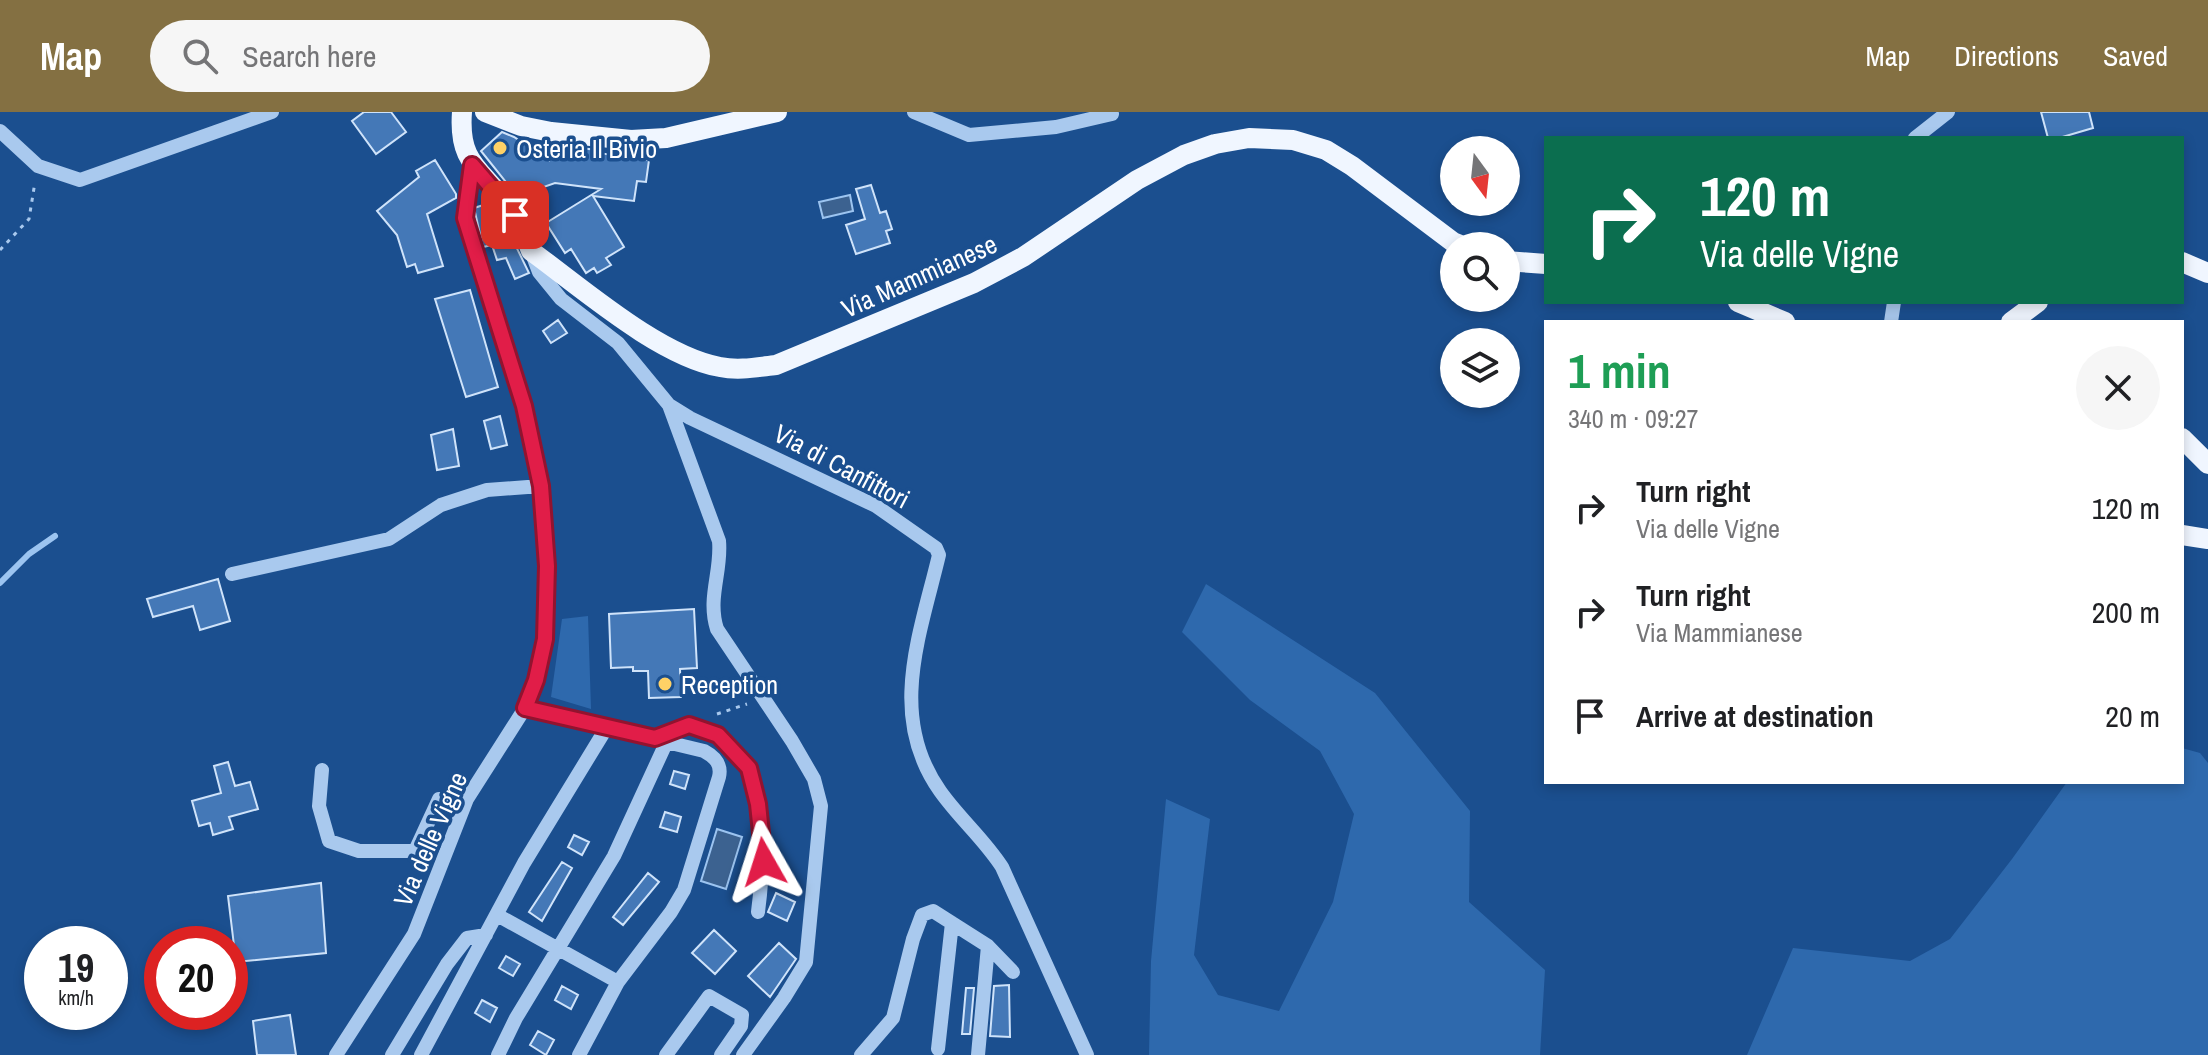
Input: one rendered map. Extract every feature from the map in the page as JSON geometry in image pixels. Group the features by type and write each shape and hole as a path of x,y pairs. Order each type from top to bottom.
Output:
{"main road":[{"path":"462,112 462,140 472,165 508,204 523,229 531,251"},
{"path":"485,112 521,126 551,132 631,140 666,138 777,112"},
{"name":"Via Mammianese","path":"531,251 661,343 720,367 745,369 776,365 797,358 974,283 1023,257 1156,168 1215,144 1249,138 1293,140 1326,150 1440,232"},
{"path":"1520,262 1544,264"},
{"path":"2184,263 2208,273"},
{"path":"1743,304 1780,320"},
{"path":"2014,320 2035,304"},
{"path":"2184,440 2208,464"},
{"path":"2184,535 2208,539"}],"street":[{"path":"0,131 38,166 80,180 272,112"},
{"path":"914,112 969,135 1056,127 1112,114"},
{"path":"1918,136 1948,112"},
{"name":"Via delle Vigne","path":"336,1055 414,934 467,799 525,708 536,680 545,639 547,566 541,486 524,406 465,218 472,165"},
{"name":"Via di Canfittori","path":"531,251 539,272 556,293 618,343 669,405 690,418 876,506 936,548 939,555 924,607 909,694 916,738 926,768 940,791 1002,867 1087,1055"},
{"path":"669,405 719,541 720,553 712,600 717,629 792,741 814,779 821,806 806,962 743,1055"},
{"path":"232,574 389,539 441,505 487,490 541,486"},
{"path":"525,708 661,740 710,754 718,763 719,777 684,890 618,982 579,1055"},
{"path":"498,1055 516,1018 614,856 661,740 689,725 718,735 749,768 758,804 764,862 758,912"},
{"path":"421,1055 524,863 607,727"},
{"path":"322,770 319,806 329,841 359,851 415,851 439,799 467,799"},
{"path":"861,1055 893,1018 922,915 933,911 988,946 1013,972"},
{"path":"497,915 618,982"},
{"path":"938,1049 952,923"},
{"path":"392,1055 447,964 467,938 486,935"},
{"path":"978,1055 988,946"},
{"path":"666,1055 709,996 742,1015 741,1026 721,1055"}],"path":[{"path":"0,250 29,219 38,166"},
{"path":"689,725 740,705 755,703"}],"shaded area":[{"path":"850,195 853,211 823,218 819,202"},
{"path":"1206,584 1375,693 1470,811 1469,902 1545,970 1540,1055 1149,1055 1151,961 1166,799 1210,819 1194,955 1218,995 1279,1011 1333,902 1354,814 1320,751 1250,700 1182,632"},
{"path":"588,616 591,709 551,697 562,619"},
{"path":"2184,749 2200,753 2208,763 2208,1055 1747,1055 1793,948 1910,961 1950,939 2066,784 2184,784"},
{"path":"717,829 742,837 726,889 701,881"}],"building":[{"path":"364,112 391,112 406,132 376,154 352,121"},
{"path":"2041,112 2089,112 2093,128 2066,136 2047,136"},
{"path":"502,132 549,160 551,145 649,160 646,182 637,181 634,201 593,196 624,247 606,258 611,265 597,273 594,268 586,273 571,249 565,253 546,223 601,189 555,183 529,192 546,228 541,231 481,151"},
{"path":"435,160 456,198 427,214 443,266 418,273 415,264 407,267 397,235 377,211 419,177 416,171"},
{"path":"871,185 880,213 886,211 892,229 886,231 890,243 856,254 846,225 865,219 856,189"},
{"path":"490,203 507,228 529,273 515,279 506,258 497,260 492,245 483,247 474,208"},
{"path":"470,290 498,387 466,397 435,299"},
{"path":"558,320 567,333 551,343 543,331"},
{"path":"500,416 507,445 491,449 484,421"},
{"path":"453,429 459,466 437,470 431,435"},
{"path":"218,579 230,621 200,630 193,606 153,617 147,599"},
{"path":"694,609 697,668 680,669 681,697 649,698 648,671 633,671 633,667 611,668 609,614"},
{"path":"228,762 235,786 250,782 258,809 229,817 233,829 213,835 210,823 199,826 192,801 221,793 214,766"},
{"path":"674,771 689,775 685,789 670,784"},
{"path":"665,812 681,817 677,832 660,827"},
{"path":"574,835 589,842 582,855 568,847"},
{"path":"562,862 572,868 542,921 529,912"},
{"path":"648,873 659,882 623,925 613,917"},
{"path":"321,883 326,953 248,961 248,926 232,926 228,896"},
{"path":"776,893 795,902 787,921 768,912"},
{"path":"714,930 736,951 715,974 692,953"},
{"path":"779,943 796,959 770,997 748,976"},
{"path":"506,956 520,964 513,976 499,968"},
{"path":"1009,985 1010,1037 990,1036 994,986"},
{"path":"562,986 578,995 571,1009 555,1000"},
{"path":"966,988 974,988 970,1034 962,1034"},
{"path":"482,1000 497,1008 490,1022 475,1013"},
{"path":"290,1015 296,1055 257,1055 253,1021"},
{"path":"538,1031 554,1040 546,1055 530,1045"}],"waterway":[{"path":"0,583 29,554 55,536"}],"place":[{"name":"Osteria Il Bivio","path":"500,148"},
{"name":"Reception","path":"665,684"}],"route":[{"path":"515,215 472,165 464,208 467,231 524,406 541,486 547,566 545,639 536,680 525,708 655,738 689,725 718,735 749,768 758,804 764,862"}]}
